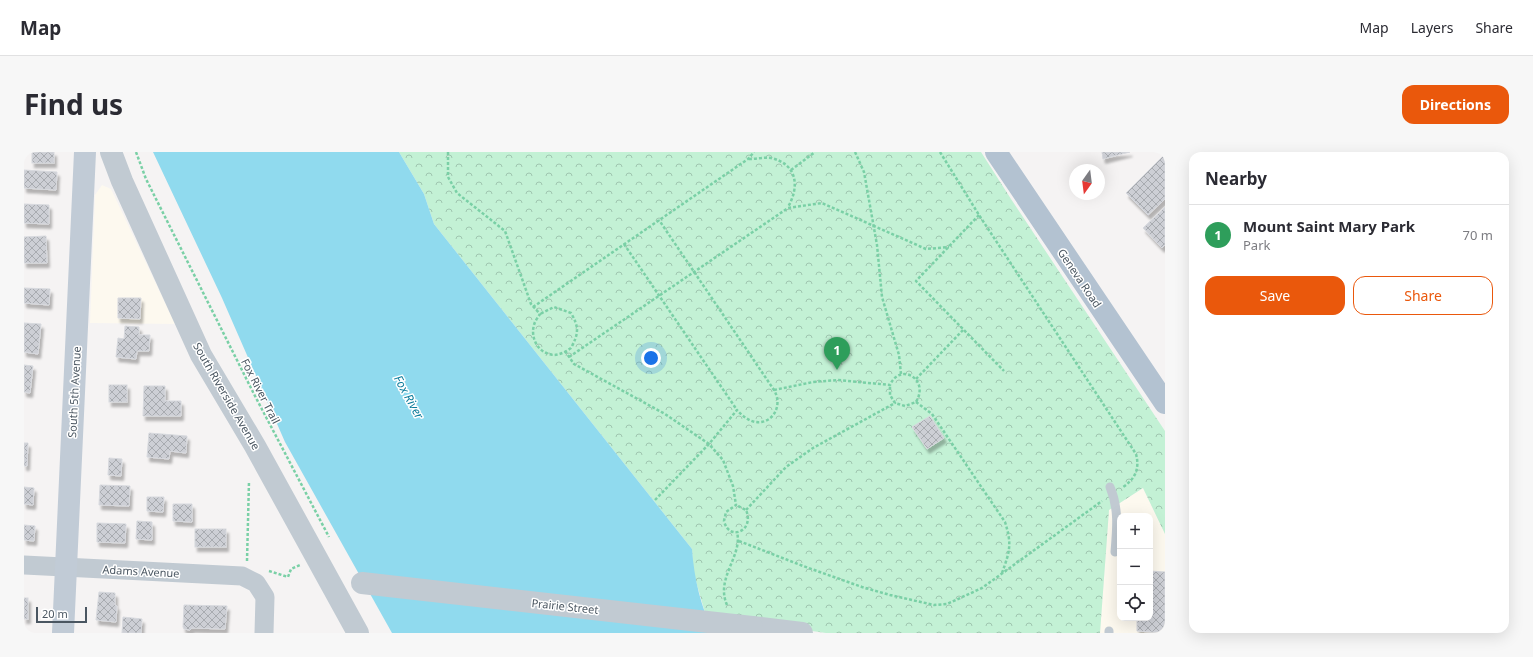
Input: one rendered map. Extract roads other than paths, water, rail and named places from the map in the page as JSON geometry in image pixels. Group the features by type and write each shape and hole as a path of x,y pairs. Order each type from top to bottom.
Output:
{"main road":[{"name":"South 5th Avenue","path":"63,633 85,152"},
{"name":"Geneva Road","path":"996,152 1161,390"}],"street":[{"name":"South Riverside Avenue","path":"111,152 122,181 201,355 255,446 358,633"},
{"name":"Adams Avenue","path":"24,565 261,577 265,597 264,633"},
{"name":"Prairie Street","path":"325,572 362,583 802,633"}],"lane":[{"path":"1111,490 1117,510 1118,525 1115,552"}],"water":[{"name":"Fox River","path":"153,152 399,152 424,194 434,224 692,549 694,571 699,592 713,633 392,633 285,442 222,298"}],"place":[{"name":"Mount Saint Mary Park","path":"837,370"}]}
